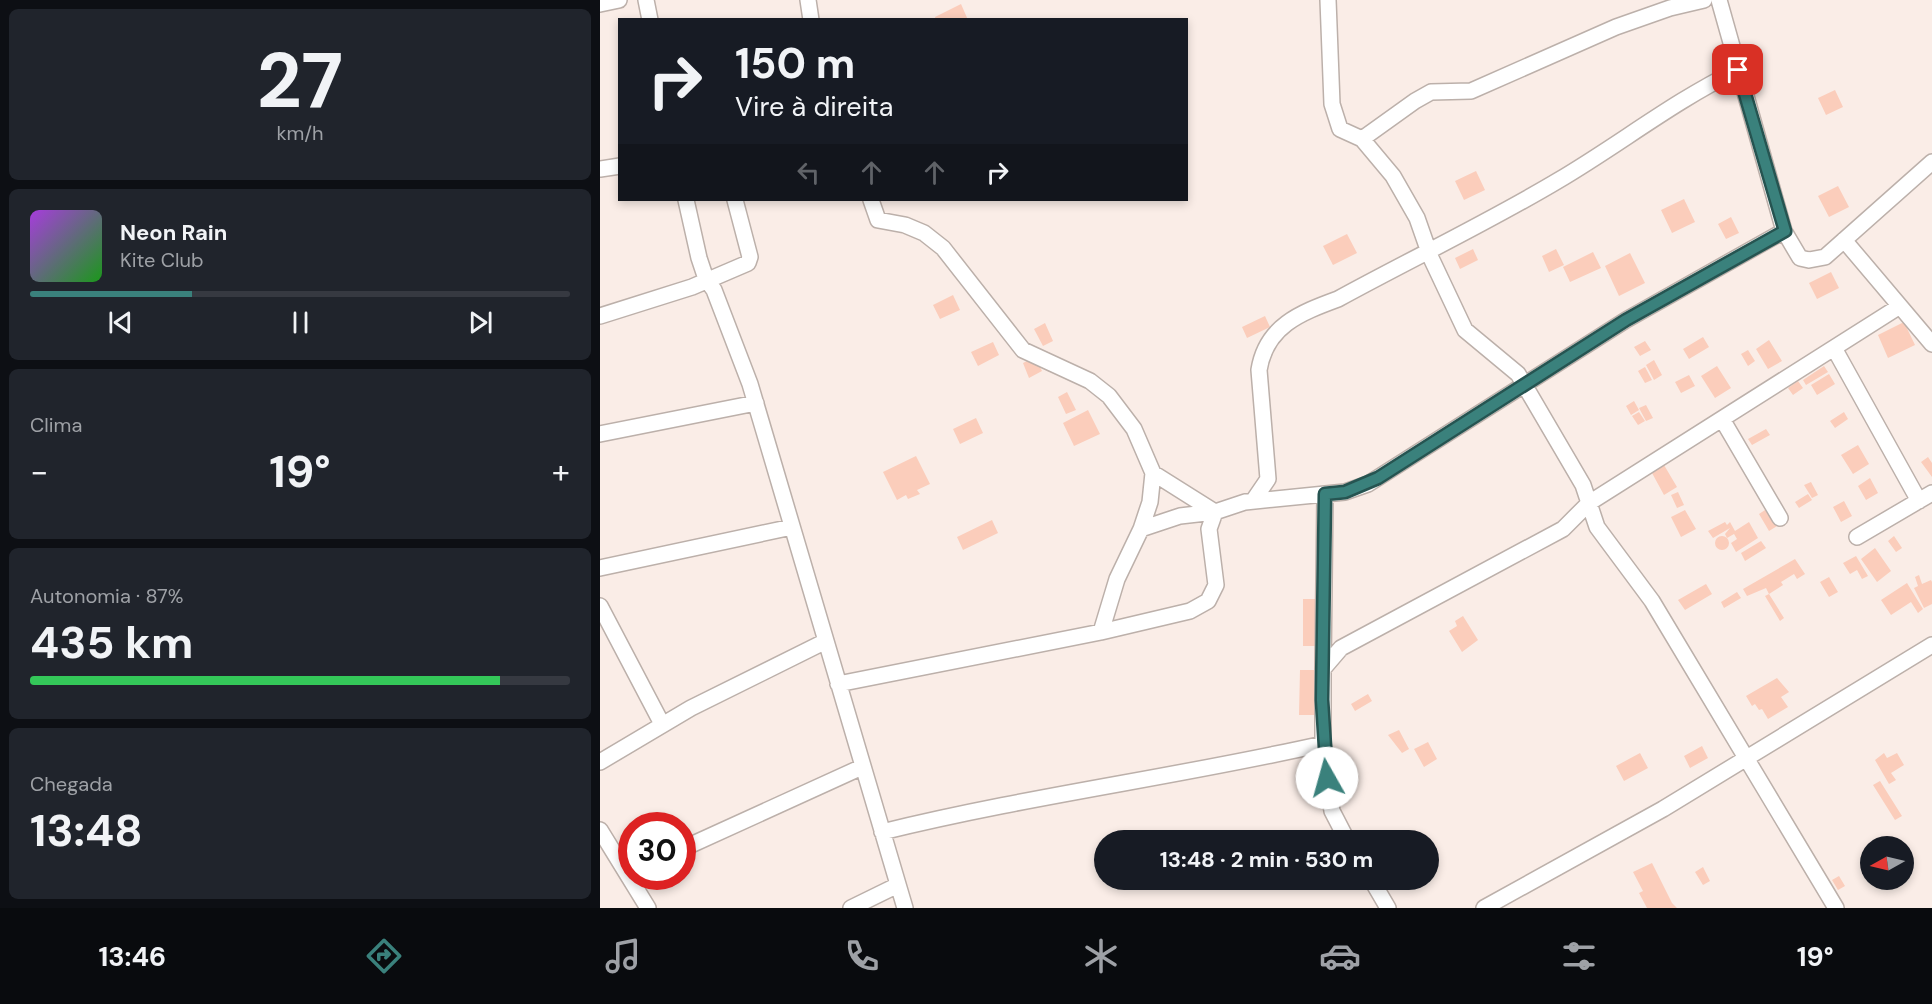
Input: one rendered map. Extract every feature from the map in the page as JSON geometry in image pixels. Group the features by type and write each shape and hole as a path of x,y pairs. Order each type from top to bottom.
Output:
{"street":[{"path":"600,4 619,0"},
{"path":"646,0 650,18"},
{"path":"808,0 811,18"},
{"path":"1328,0 1332,104 1340,129 1362,139 1393,176 1417,218 1465,330 1507,364 1524,383 1583,485 1597,527 1652,601 1747,756 1836,908"},
{"path":"1362,139 1431,92 1471,92 1616,27 1670,8 1704,0"},
{"path":"1719,0 1785,231 1800,258 1809,260 1825,257 1932,162"},
{"path":"1286,498 1268,479 1259,370 1266,344 1275,331 1303,312 1338,299 1558,181 1612,148 1662,111 1738,70"},
{"path":"600,169 618,166"},
{"path":"686,201 706,279 714,290 756,403 905,908"},
{"path":"600,316 692,287 706,279 748,263 750,256 735,201"},
{"path":"872,201 878,220 905,225 924,233 943,248 1023,350 1090,381 1108,396 1134,429 1153,473 1150,502 1142,529 1117,579 1101,632"},
{"path":"1142,529 1180,516 1215,512 1253,501 1345,492 1378,478 1626,320 1785,231"},
{"path":"1844,240 1931,342"},
{"path":"1323,669 1341,648 1563,529 1589,503 1900,306"},
{"path":"1834,348 1925,497 1857,537"},
{"path":"600,429 756,403"},
{"path":"1722,419 1780,518"},
{"path":"1153,473 1215,512"},
{"path":"1253,501 1268,479"},
{"path":"1325,494 1323,744 1332,811 1342,830"},
{"path":"838,684 1101,632 1190,611 1208,601 1216,585 1209,529 1215,512"},
{"path":"600,568 792,527"},
{"path":"600,606 662,724"},
{"path":"600,762 662,724 826,641"},
{"path":"1484,908 1663,809 1932,645"},
{"path":"882,832 1076,790 1208,769 1323,744"},
{"path":"696,843 862,767"},
{"path":"600,830 618,854"},
{"path":"851,908 898,885"},
{"path":"639,890 648,908"},
{"path":"1377,890 1388,908"}],"building":[{"path":"961,4 967,18 935,18"},
{"path":"1835,90 1843,107 1826,115 1818,98"},
{"path":"1476,171 1485,190 1464,200 1455,181"},
{"path":"1838,186 1849,207 1829,217 1818,196"},
{"path":"1684,199 1695,222 1672,233 1661,210"},
{"path":"1731,217 1739,233 1726,239 1718,224"},
{"path":"1347,234 1357,253 1333,265 1323,246"},
{"path":"1473,249 1478,260 1460,269 1455,258"},
{"path":"1556,249 1564,265 1549,272 1542,256"},
{"path":"1593,252 1601,268 1570,282 1563,267"},
{"path":"1630,253 1645,283 1619,296 1605,266"},
{"path":"1831,272 1839,288 1817,299 1809,283"},
{"path":"953,295 960,310 940,319 933,305"},
{"path":"1265,316 1270,327 1247,338 1242,327"},
{"path":"1904,322 1915,345 1888,358 1878,335"},
{"path":"1045,323 1053,341 1043,346 1034,329"},
{"path":"1703,337 1709,347 1689,359 1683,349"},
{"path":"1769,340 1782,361 1768,369 1756,349"},
{"path":"1645,341 1651,350 1640,356 1634,347"},
{"path":"993,342 999,355 978,366 971,352"},
{"path":"1748,350 1755,361 1748,366 1741,354"},
{"path":"1035,357 1042,371 1029,378 1023,363"},
{"path":"1654,360 1662,375 1654,380 1646,365"},
{"path":"1717,366 1731,388 1715,398 1701,376"},
{"path":"1824,366 1828,372 1806,385 1803,380"},
{"path":"1645,367 1652,380 1645,383 1638,371"},
{"path":"1829,374 1835,384 1817,395 1811,385"},
{"path":"1689,375 1695,386 1681,393 1675,382"},
{"path":"1798,381 1803,388 1793,395 1788,388"},
{"path":"1067,392 1076,410 1066,414 1058,397"},
{"path":"1634,401 1639,410 1631,415 1626,406"},
{"path":"1646,405 1653,418 1646,421 1639,408"},
{"path":"1088,410 1100,434 1074,446 1063,423"},
{"path":"1639,412 1645,421 1638,425 1632,416"},
{"path":"1844,412 1848,419 1835,428 1830,421"},
{"path":"976,418 983,433 960,444 953,429"},
{"path":"1766,429 1770,435 1752,445 1748,439"},
{"path":"1858,445 1869,464 1853,474 1841,455"},
{"path":"916,456 930,484 917,490 920,494 908,499 906,495 897,500 883,472"},
{"path":"1928,457 1932,463 1932,477 1921,462"},
{"path":"1664,465 1677,487 1664,495 1652,473"},
{"path":"1870,478 1878,493 1866,500 1858,486"},
{"path":"1811,482 1818,495 1812,498 1804,485"},
{"path":"1678,492 1684,505 1677,508 1671,495"},
{"path":"1808,494 1812,500 1799,508 1795,502"},
{"path":"1844,501 1852,516 1841,522 1833,507"},
{"path":"1771,506 1782,523 1769,531 1759,514"},
{"path":"1685,510 1696,529 1681,537 1671,517"},
{"path":"992,520 998,533 963,550 957,537"},
{"path":"1725,522 1727,525 1730,522 1735,531 1749,522 1758,538 1736,552 1731,543 1737,539 1734,534 1727,538 1725,534 1730,528 1713,538 1708,531"},
{"path":"1722,536 1727,538 1729,543 1727,548 1722,550 1717,548 1715,543 1717,538"},
{"path":"1894,536 1902,548 1896,552 1888,541"},
{"path":"1761,541 1766,548 1745,561 1741,553"},
{"path":"1875,548 1891,571 1877,582 1861,559"},
{"path":"1856,556 1868,576 1862,579 1857,570 1850,574 1843,563"},
{"path":"1795,559 1805,574 1797,579 1794,574 1781,582 1783,585 1769,594 1766,588 1747,596 1743,589"},
{"path":"1919,575 1922,584 1931,580 1932,582 1932,604 1924,608 1914,588 1918,586 1915,577"},
{"path":"1829,577 1838,592 1829,597 1820,582"},
{"path":"1907,583 1923,609 1918,613 1911,602 1891,615 1881,600"},
{"path":"1706,584 1712,594 1685,610 1678,600"},
{"path":"1737,592 1741,598 1724,608 1721,602"},
{"path":"1769,594 1784,618 1780,621 1765,596"},
{"path":"1303,599 1316,599 1316,646 1303,646"},
{"path":"1463,616 1478,640 1462,652 1449,631 1457,626 1455,621"},
{"path":"1300,670 1316,670 1316,715 1299,715"},
{"path":"1777,678 1789,692 1781,697 1788,707 1768,719 1762,709 1759,710 1755,704 1752,706 1746,696"},
{"path":"1368,694 1372,701 1355,711 1351,704"},
{"path":"1399,730 1409,749 1402,753 1388,735"},
{"path":"1428,742 1437,759 1424,767 1414,749"},
{"path":"1702,746 1708,758 1690,768 1684,756"},
{"path":"1640,753 1648,768 1624,781 1616,766"},
{"path":"1884,753 1887,758 1897,753 1904,765 1891,773 1896,780 1889,784 1875,760"},
{"path":"1880,781 1902,816 1895,820 1873,785"},
{"path":"1652,863 1672,903 1677,908 1647,908 1639,893 1643,891 1633,872"},
{"path":"1703,867 1710,881 1703,885 1695,872"},
{"path":"1839,876 1845,886 1838,890 1832,880"}],"route":[{"path":"1327,778 1324,761 1322,700 1325,494 1345,492 1368,484 1626,320 1785,231 1738,70"}]}
